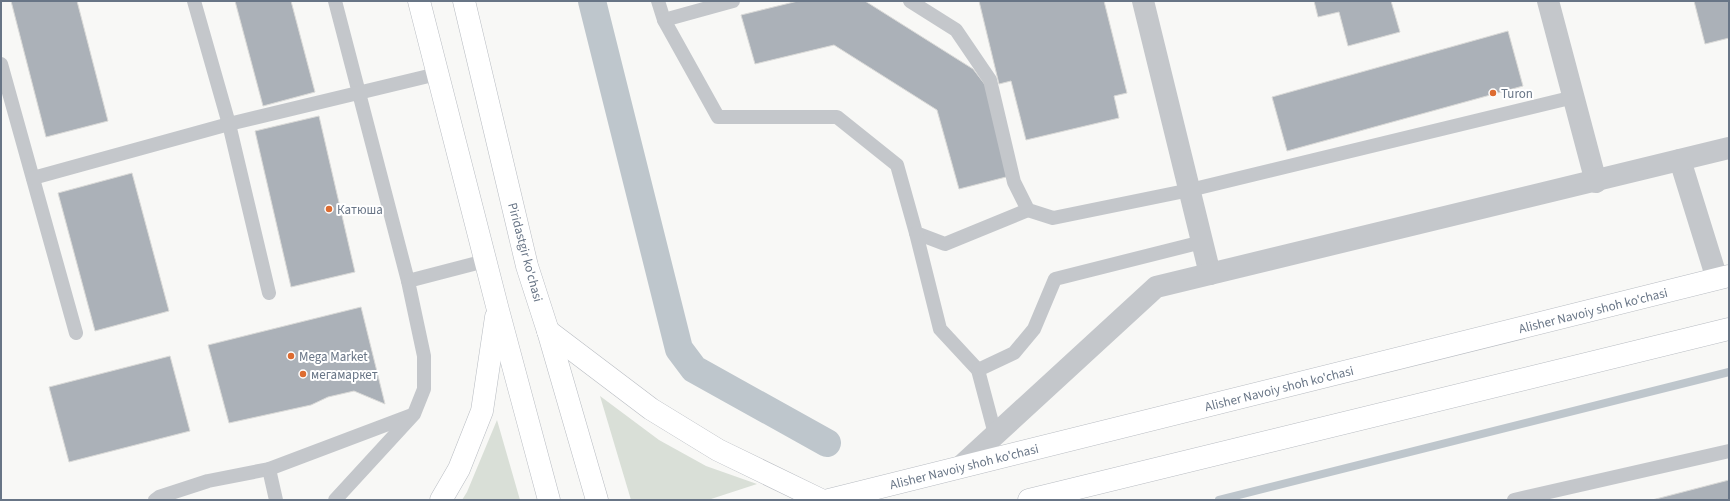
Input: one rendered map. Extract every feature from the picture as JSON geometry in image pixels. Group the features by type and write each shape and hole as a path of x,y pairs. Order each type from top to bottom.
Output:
{"main road":[{"path":"419,1 485,261 549,500"},
{"name":"Piridastgir ko'chasi","path":"464,1 527,266 548,331 597,500"},
{"name":"Alisher Navoiy shoh ko'chasi","path":"829,500 1723,277"},
{"path":"442,500 459,469 482,411 498,310"},
{"path":"1029,500 1729,329"},
{"path":"548,331 651,409 718,450 821,500"}],"street":[{"path":"1142,1 1210,274"},
{"path":"1548,1 1596,182"},
{"path":"960,467 1156,287 1596,182 1729,148"},
{"path":"1680,160 1723,277"}],"lane":[{"path":"194,1 229,124 269,293"},
{"path":"335,1 408,281 424,356 424,389 414,414 335,500"},
{"path":"658,1 664,20 718,117 837,117 897,165 940,329 978,370 995,434"},
{"path":"664,20 733,1"},
{"path":"910,1 956,30 990,80 1014,182 1028,210"},
{"path":"1,64 76,333"},
{"path":"33,178 229,124 437,74"},
{"path":"916,233 945,244 1028,210 1053,218 1190,190 1574,97"},
{"path":"978,370 1014,353 1034,329 1055,279 1202,242"},
{"path":"408,281 485,261"},
{"path":"155,500 158,497 208,481 269,469 414,414"},
{"path":"1514,500 1729,451"},
{"path":"269,469 276,500"}],"shaded area":[{"path":"600,396 659,440 706,466 757,484 708,500 631,500"},
{"path":"497,420 520,500 462,500 467,492"}],"building":[{"path":"11,1 77,1 108,121 46,137"},
{"path":"235,1 291,1 315,92 263,106"},
{"path":"798,1 865,1 973,69 986,86 1010,176 959,189 937,110 834,45 755,64 741,15"},
{"path":"979,1 1104,1 1127,93 1114,96 1119,118 1026,140 1011,81 999,84"},
{"path":"1314,1 1391,1 1400,32 1348,46 1339,12 1318,17"},
{"path":"1694,1 1729,1 1729,38 1705,44"},
{"path":"1508,31 1523,86 1287,151 1272,97"},
{"path":"319,116 355,272 291,287 255,131"},
{"path":"132,173 169,311 95,331 58,193"},
{"name":"Mega Market","path":"361,307 385,404 354,391 328,397 311,405 229,423 208,345"},
{"path":"170,356 190,431 69,462 49,387"},
{"path":"1729,480 1729,500 1652,500"}],"waterway":[{"path":"592,1 679,349 694,369 827,443"},
{"path":"1219,500 1729,372"}],"place":[{"name":"Turon","path":"1493,93"},
{"name":"Катюша","path":"329,209"},
{"name":"Mega Market","path":"291,356"},
{"name":"мегамаркет","path":"303,374"}]}
